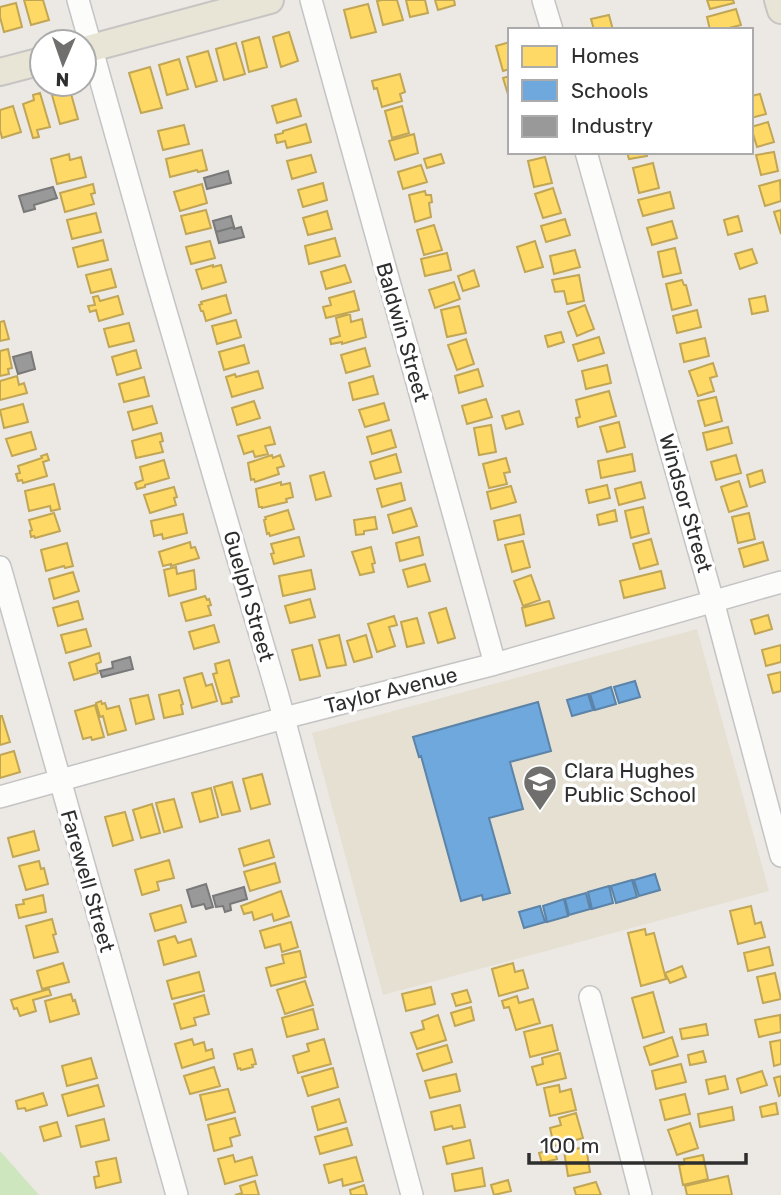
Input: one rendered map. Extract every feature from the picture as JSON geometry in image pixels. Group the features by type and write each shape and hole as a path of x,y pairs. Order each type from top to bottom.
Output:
{"main road":[{"path":"98,46 270,0"},
{"path":"778,0 781,9"},
{"path":"0,72 28,65"}],"street":[{"name":"Guelph Street","path":"78,0 83,28"},
{"name":"Baldwin Street","path":"311,0 495,664"},
{"path":"543,0 551,28"},
{"name":"Guelph Street","path":"98,86 284,718 412,1195"},
{"name":"Windsor Street","path":"587,154 713,600 781,856"},
{"name":"Farewell Street","path":"0,567 177,1195"},
{"name":"Taylor Avenue","path":"0,797 284,718 495,664 781,582"},
{"path":"590,997 641,1195"}],"shaded area":[{"name":"Clara Hughes Public School","path":"697,629 769,891 383,995 312,733"}],"green space":[{"path":"0,1151 39,1195 0,1195"}],"building: Homes":[{"path":"24,0 43,0 49,20 31,25"},
{"path":"397,0 403,20 383,25 377,1"},
{"path":"406,0 425,0 428,13 410,17"},
{"path":"435,0 454,0 455,5 438,10"},
{"path":"707,0 733,0 734,3 710,9"},
{"path":"16,3 22,27 4,32 0,7"},
{"path":"368,4 376,32 351,38 344,10"},
{"path":"736,9 741,25 710,28 707,17"},
{"path":"609,15 612,28 593,28 591,19"},
{"path":"289,32 298,61 281,67 273,37"},
{"path":"259,37 267,67 249,72 242,42"},
{"path":"236,43 245,74 224,80 216,49"},
{"path":"508,43 508,70 503,71 496,46"},
{"path":"208,51 217,81 196,87 187,57"},
{"path":"179,59 188,89 167,95 159,65"},
{"path":"150,67 162,108 141,113 129,73"},
{"path":"400,74 405,92 400,94 402,101 382,107 377,88 374,89 372,81"},
{"path":"508,77 508,94 503,78"},
{"path":"760,94 766,114 753,117 753,96"},
{"path":"41,98 50,127 37,130 39,137 33,138 23,104"},
{"path":"53,98 72,98 78,119 60,124"},
{"path":"296,99 301,116 277,123 272,106"},
{"path":"13,106 21,132 2,138 0,110"},
{"path":"402,106 409,133 392,138 385,111"},
{"path":"768,122 774,142 757,147 753,126"},
{"path":"306,124 311,142 287,148 285,141 277,143 275,135"},
{"path":"184,125 189,144 163,150 158,131"},
{"path":"414,134 418,153 395,160 389,141"},
{"path":"202,150 207,170 170,177 166,159"},
{"path":"774,152 778,171 761,175 756,155"},
{"path":"69,154 70,160 81,157 86,177 57,184 51,159"},
{"path":"441,154 444,163 427,168 424,159"},
{"path":"628,154 647,156 629,159"},
{"path":"311,155 316,172 292,179 287,161"},
{"path":"545,157 552,183 534,187 528,161"},
{"path":"653,163 659,188 639,193 633,168"},
{"path":"421,165 427,182 403,189 398,172"},
{"path":"780,180 781,201 765,206 759,186"},
{"path":"323,183 327,200 303,207 298,190"},
{"path":"93,184 95,193 91,194 94,204 65,212 60,193"},
{"path":"202,184 207,203 180,211 174,192"},
{"path":"553,188 561,213 543,218 535,194"},
{"path":"425,191 426,195 431,195 431,217 415,222 409,195"},
{"path":"670,192 674,208 643,216 638,200"},
{"path":"206,210 211,228 186,234 181,216"},
{"path":"781,210 781,234 774,212"},
{"path":"327,211 332,229 308,235 303,218"},
{"path":"96,213 101,232 72,239 67,220"},
{"path":"738,216 742,231 728,235 724,220"},
{"path":"565,219 570,235 546,242 541,226"},
{"path":"672,221 677,238 652,245 647,228"},
{"path":"434,225 442,250 424,255 417,230"},
{"path":"335,238 340,256 309,264 305,246"},
{"path":"103,240 108,260 78,267 73,248"},
{"path":"210,241 215,258 191,264 186,247"},
{"path":"535,241 543,267 525,272 517,247"},
{"path":"675,248 681,273 663,277 658,252"},
{"path":"752,249 757,263 740,269 735,254"},
{"path":"575,250 580,267 554,274 550,256"},
{"path":"447,253 451,270 425,276 421,259"},
{"path":"221,265 226,282 202,289 196,270"},
{"path":"345,265 351,282 326,289 321,272"},
{"path":"111,269 116,287 91,293 86,275"},
{"path":"474,270 479,286 463,291 458,276"},
{"path":"579,275 584,301 567,304 564,291 555,292 552,280"},
{"path":"682,280 691,305 672,310 666,284"},
{"path":"454,282 460,299 435,308 429,290"},
{"path":"354,291 359,310 326,318 323,307 331,305 329,298"},
{"path":"226,295 231,313 206,321 199,305 201,302"},
{"path":"98,296 100,301 118,296 123,314 99,321 96,310 90,312 88,306 95,305 93,297"},
{"path":"765,296 768,311 752,314 749,299"},
{"path":"585,305 594,329 577,336 568,312"},
{"path":"459,306 466,333 447,337 441,310"},
{"path":"697,310 701,327 677,333 673,316"},
{"path":"350,314 351,322 362,319 366,337 342,344 331,344 330,339 340,336 336,318"},
{"path":"236,320 241,337 217,344 212,326"},
{"path":"4,321 9,339 0,341 0,322"},
{"path":"129,323 134,341 109,347 104,329"},
{"path":"561,332 564,342 548,347 545,336"},
{"path":"599,337 604,353 578,361 573,345"},
{"path":"705,338 709,356 684,362 680,344"},
{"path":"466,339 474,364 457,370 448,345"},
{"path":"244,345 249,363 224,370 219,352"},
{"path":"365,348 370,366 346,373 341,355"},
{"path":"8,349 12,368 8,369 9,374 0,376 0,351"},
{"path":"136,350 141,368 117,375 112,357"},
{"path":"713,363 717,376 710,378 714,391 698,396 689,371"},
{"path":"607,365 611,383 586,389 582,371"},
{"path":"478,369 483,386 459,393 455,376"},
{"path":"258,371 263,388 232,397 226,377"},
{"path":"17,376 19,385 24,383 27,393 0,400 0,381"},
{"path":"373,376 378,394 353,400 349,383"},
{"path":"144,377 149,396 124,402 119,384"},
{"path":"609,391 616,416 578,427 576,418 580,417 576,400"},
{"path":"716,397 722,421 705,426 698,401"},
{"path":"486,399 492,417 467,424 462,406"},
{"path":"254,401 260,418 237,425 232,408"},
{"path":"384,403 389,420 365,427 359,410"},
{"path":"23,404 28,422 4,428 0,410"},
{"path":"152,406 157,423 133,430 128,412"},
{"path":"519,411 523,424 506,429 502,416"},
{"path":"619,422 625,447 607,452 600,427"},
{"path":"491,425 496,452 479,455 474,428"},
{"path":"270,427 275,444 265,446 268,454 255,457 253,451 244,454 238,436"},
{"path":"728,427 732,443 707,450 703,433"},
{"path":"391,430 396,447 372,454 367,437"},
{"path":"31,432 36,449 12,456 6,439"},
{"path":"161,433 163,452 136,458 132,441"},
{"path":"47,454 49,460 43,462 47,476 23,483 22,480 18,481 18,466"},
{"path":"396,454 401,472 375,479 370,462"},
{"path":"632,454 635,471 601,478 598,461"},
{"path":"272,455 273,458 280,455 284,466 277,468 279,474 255,482 254,479 251,480 248,463"},
{"path":"736,455 741,473 716,480 711,462"},
{"path":"506,458 510,472 504,473 507,484 489,488 483,464"},
{"path":"164,460 169,478 137,489 135,483 143,480 140,467"},
{"path":"762,470 765,482 750,487 747,475"},
{"path":"324,472 331,496 316,500 310,476"},
{"path":"739,481 747,506 729,512 721,487"},
{"path":"281,482 281,485 290,483 293,497 286,499 287,502 259,507 256,489"},
{"path":"641,482 645,498 619,505 615,489"},
{"path":"401,483 405,500 382,507 377,489"},
{"path":"54,484 60,509 51,511 50,506 29,511 25,491"},
{"path":"607,485 610,498 589,503 586,490"},
{"path":"511,486 516,502 491,509 487,492"},
{"path":"174,487 176,505 150,513 144,495"},
{"path":"643,507 649,533 631,538 625,511"},
{"path":"411,508 417,526 393,533 388,515"},
{"path":"288,510 294,529 270,536 267,534 265,517"},
{"path":"615,510 617,521 599,525 597,515"},
{"path":"54,513 60,531 31,537 29,520"},
{"path":"749,513 755,539 738,543 732,517"},
{"path":"183,514 187,533 163,539 162,534 154,536 151,521"},
{"path":"520,515 524,534 498,540 494,521"},
{"path":"375,517 377,529 356,535 354,520"},
{"path":"299,537 304,556 274,564 271,544"},
{"path":"419,537 423,555 400,561 396,543"},
{"path":"651,539 658,564 640,569 633,544"},
{"path":"523,541 530,567 512,572 505,545"},
{"path":"190,542 199,558 163,566 159,552"},
{"path":"763,542 768,560 744,567 739,549"},
{"path":"67,543 73,566 46,571 41,550"},
{"path":"371,547 374,572 360,575 352,552"},
{"path":"425,564 430,581 408,587 403,570"},
{"path":"176,567 177,574 194,570 196,589 169,596 164,570"},
{"path":"311,570 315,589 283,596 279,576"},
{"path":"661,571 665,588 624,598 620,581"},
{"path":"73,572 79,591 54,599 49,579"},
{"path":"531,575 540,600 523,606 514,581"},
{"path":"205,596 211,605 208,606 211,615 186,621 181,603"},
{"path":"310,599 315,617 290,623 285,606"},
{"path":"78,601 83,619 58,626 53,608"},
{"path":"549,601 554,618 526,626 522,608"},
{"path":"446,608 455,638 438,643 429,613"},
{"path":"768,615 772,629 755,634 751,620"},
{"path":"394,616 397,625 389,627 395,646 377,652 368,624"},
{"path":"417,618 424,643 407,647 401,622"},
{"path":"214,625 219,642 194,649 189,632"},
{"path":"86,629 91,646 66,653 61,635"},
{"path":"339,635 346,665 327,668 319,640"},
{"path":"366,635 372,657 354,662 347,641"},
{"path":"312,645 320,676 300,680 292,650"},
{"path":"781,645 781,662 766,666 762,650"},
{"path":"99,653 101,662 96,664 98,673 74,680 69,663"},
{"path":"229,660 239,696 231,698 232,702 222,704 213,674 217,673 215,664"},
{"path":"781,672 781,691 773,693 768,675"},
{"path":"202,673 206,686 212,684 217,701 192,708 184,678"},
{"path":"179,690 183,714 164,718 159,695"},
{"path":"148,695 154,719 136,724 130,699"},
{"path":"101,701 107,709 119,706 126,730 108,735 96,703"},
{"path":"95,705 104,737 83,739 75,711"},
{"path":"0,716 10,742 0,745"},
{"path":"14,751 20,772 0,778 0,755"},
{"path":"262,774 270,804 251,809 243,779"},
{"path":"232,782 240,811 222,815 214,787"},
{"path":"211,788 218,817 200,822 192,793"},
{"path":"174,799 182,827 164,832 156,803"},
{"path":"152,804 160,833 141,838 133,810"},
{"path":"125,812 133,840 113,846 105,817"},
{"path":"34,831 39,850 13,857 8,838"},
{"path":"269,840 274,857 244,866 239,849"},
{"path":"169,860 174,878 157,882 159,890 142,895 135,870"},
{"path":"39,861 41,869 44,868 48,884 26,890 19,866"},
{"path":"275,863 280,882 250,891 244,872"},
{"path":"281,891 289,916 274,921 272,914 254,920 252,912 244,914 241,906"},
{"path":"43,895 46,912 19,918 16,905 24,904 23,900"},
{"path":"181,905 186,922 155,931 150,914"},
{"path":"751,906 755,924 761,922 765,937 738,944 730,911"},
{"path":"52,919 58,952 34,958 26,926"},
{"path":"291,922 298,947 282,952 280,944 265,948 260,931"},
{"path":"645,929 646,935 654,933 666,979 641,986 628,933"},
{"path":"175,936 178,943 191,939 196,956 164,965 158,941"},
{"path":"769,947 773,965 748,971 744,953"},
{"path":"300,951 306,977 271,986 266,968 284,963 282,955"},
{"path":"63,963 69,982 42,989 37,971"},
{"path":"513,963 515,972 523,970 528,988 499,996 492,969"},
{"path":"682,966 686,977 670,983 665,973"},
{"path":"199,972 204,991 172,999 167,981"},
{"path":"775,973 781,999 763,1003 757,977"},
{"path":"305,981 313,1005 285,1014 277,990"},
{"path":"431,987 435,1004 406,1011 402,994"},
{"path":"49,989 51,995 33,1000 36,1011 20,1016 17,1008 14,1009 11,1000"},
{"path":"467,990 471,1002 456,1006 452,994"},
{"path":"653,992 664,1032 643,1038 632,998"},
{"path":"71,994 79,1014 50,1022 45,1001"},
{"path":"204,995 209,1014 194,1018 196,1025 181,1029 174,1004"},
{"path":"517,996 519,1003 533,999 540,1023 516,1030 509,1007 504,1008 502,1001"},
{"path":"471,1007 474,1020 455,1026 451,1013"},
{"path":"313,1009 318,1029 287,1037 282,1018"},
{"path":"438,1015 446,1040 417,1049 411,1033 424,1029 422,1021"},
{"path":"780,1015 781,1032 759,1037 755,1020"},
{"path":"706,1024 708,1035 682,1039 680,1029"},
{"path":"552,1025 558,1050 530,1057 524,1032"},
{"path":"672,1037 678,1056 650,1065 644,1047"},
{"path":"192,1039 194,1045 204,1042 206,1051 212,1049 214,1058 182,1068 175,1044"},
{"path":"324,1039 331,1064 298,1073 293,1056 309,1051 307,1044"},
{"path":"781,1040 781,1064 774,1066 770,1042"},
{"path":"447,1045 452,1062 423,1071 417,1054"},
{"path":"252,1049 256,1064 238,1069 234,1054"},
{"path":"703,1051 706,1062 690,1065 688,1055"},
{"path":"560,1053 566,1078 537,1085 532,1067 543,1064 542,1058"},
{"path":"91,1058 97,1078 67,1086 62,1066"},
{"path":"681,1064 686,1082 656,1089 652,1071"},
{"path":"214,1067 220,1086 190,1094 184,1076"},
{"path":"333,1068 338,1087 308,1096 302,1077"},
{"path":"762,1071 767,1085 741,1093 737,1079"},
{"path":"456,1074 460,1091 430,1098 425,1081"},
{"path":"725,1076 728,1089 709,1094 706,1080"},
{"path":"781,1076 781,1095 779,1096 774,1078"},
{"path":"98,1085 104,1106 68,1116 62,1095"},
{"path":"559,1085 560,1092 571,1089 576,1110 550,1116 544,1088"},
{"path":"228,1089 235,1112 206,1120 200,1095"},
{"path":"43,1093 47,1105 26,1111 25,1108 18,1109 16,1101"},
{"path":"685,1094 690,1114 665,1120 660,1100"},
{"path":"339,1099 346,1122 318,1130 312,1107"},
{"path":"776,1103 778,1114 762,1117 760,1107"},
{"path":"460,1105 465,1127 453,1129 452,1126 435,1130 431,1112"},
{"path":"732,1107 734,1120 700,1127 698,1114"},
{"path":"576,1113 583,1138 554,1146 550,1128 561,1125 559,1118"},
{"path":"235,1118 240,1135 230,1138 232,1146 214,1151 208,1125"},
{"path":"104,1119 109,1140 81,1147 76,1126"},
{"path":"57,1122 61,1136 44,1141 40,1127"},
{"path":"690,1123 698,1148 677,1155 668,1130"},
{"path":"347,1128 352,1145 320,1154 315,1137"},
{"path":"470,1140 474,1158 447,1164 443,1147"},
{"path":"586,1147 590,1172 568,1176 564,1151"},
{"path":"554,1149 557,1159 542,1163 539,1153"},
{"path":"233,1155 235,1162 252,1157 257,1175 225,1184 218,1159"},
{"path":"703,1155 708,1179 683,1185 679,1165 685,1164 684,1159"},
{"path":"356,1157 363,1181 343,1186 342,1179 329,1183 324,1165"},
{"path":"116,1158 121,1182 96,1188 94,1177 99,1176 96,1162"},
{"path":"482,1168 485,1186 455,1191 452,1174"},
{"path":"728,1176 732,1195 687,1195 685,1186"},
{"path":"508,1180 511,1191 494,1195 491,1185"},
{"path":"255,1181 259,1195 235,1195 242,1193 240,1186"},
{"path":"596,1182 601,1195 576,1195 574,1188"},
{"path":"364,1185 367,1195 351,1195 350,1190"}],"building: Schools":[{"path":"635,681 640,697 619,703 614,687"},
{"path":"611,687 616,704 595,710 590,694"},
{"path":"588,694 593,710 572,716 567,700"},
{"path":"538,702 551,751 510,762 523,809 489,818 510,893 483,900 482,895 461,901 421,756 419,757 413,737"},
{"path":"655,874 660,890 639,896 634,880"},
{"path":"632,880 637,897 616,903 611,886"},
{"path":"609,886 613,903 592,909 588,892"},
{"path":"586,893 590,909 569,915 565,899"},
{"path":"564,899 568,916 547,922 543,906"},
{"path":"540,906 545,922 524,928 519,912"}],"building: Industry":[{"path":"228,171 231,183 207,189 204,178"},
{"path":"53,187 57,198 34,205 35,209 24,212 19,196"},
{"path":"231,216 234,227 216,232 213,221"},
{"path":"241,227 244,237 219,243 216,232"},
{"path":"31,352 35,369 18,374 13,357"},
{"path":"130,657 133,669 102,677 100,671 113,668 112,662"},
{"path":"206,884 213,907 206,909 204,904 192,907 187,890"},
{"path":"244,887 247,899 230,904 231,910 225,912 223,906 216,907 213,896"}],"place":[{"name":"Clara Hughes Public School","path":"540,812"}]}
